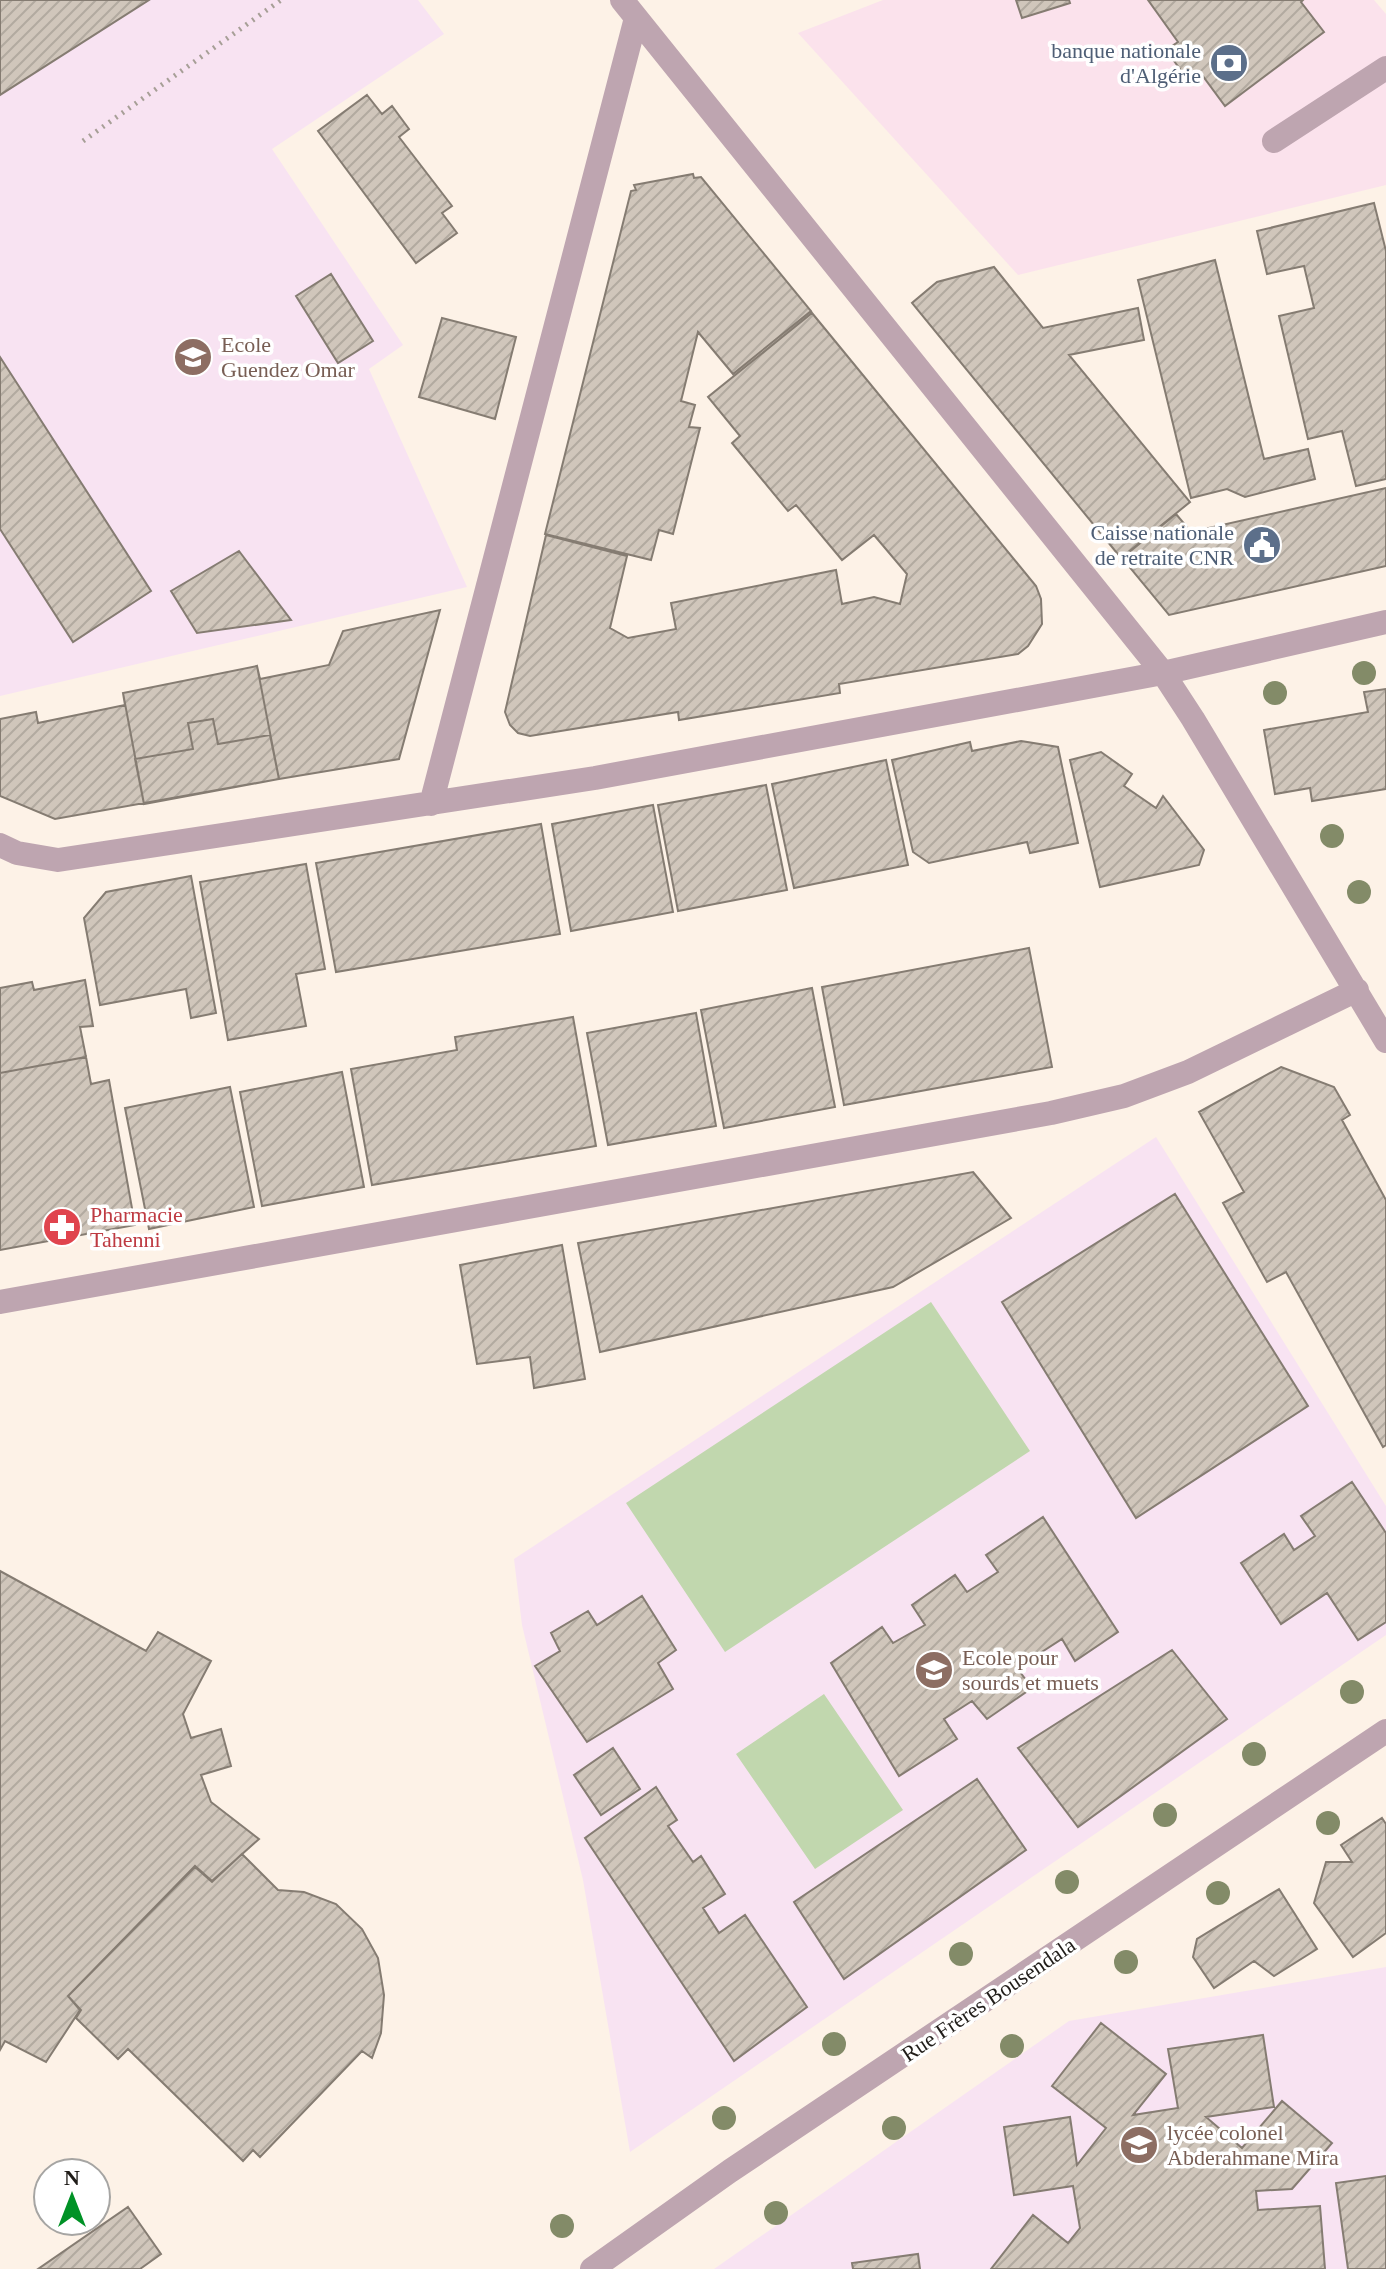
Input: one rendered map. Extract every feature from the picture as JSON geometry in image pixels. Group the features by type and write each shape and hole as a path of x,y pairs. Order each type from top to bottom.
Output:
{"street":[{"path":"629,9 1163,673 1386,1041"},
{"path":"431,804 629,9"},
{"path":"1274,141 1386,68"},
{"path":"0,845 17,853 58,860 595,778 1163,673 1386,622"},
{"path":"0,1302 1051,1113 1124,1096 1188,1072 1357,990"},
{"name":"Rue Frères Bousendala","path":"592,2269 743,2162 1386,1731"}],"path":[{"path":"83,141 281,0"}],"shaded area":[{"name":"Ecole Guendez Omar","path":"0,0 418,0 444,34 272,149 403,345 369,369 467,587 0,696"},
{"path":"883,0 1374,0 1386,14 1386,185 1018,275 798,33"},
{"name":"Ecole pour sourds et muets","path":"1156,1137 1386,1506 1386,1635 630,2152 583,1880 522,1625 514,1559"},
{"name":"lycée colonel Abderahmane Mira","path":"1386,1967 1386,2269 714,2269 1069,2021"}],"green space":[{"path":"931,1302 1030,1451 725,1652 626,1503"},
{"path":"824,1694 903,1810 815,1869 736,1754"}],"building":[{"path":"0,0 149,0 0,95"},
{"path":"1016,0 1069,0 1070,3 1022,18"},
{"name":"banque nationale d'Algérie","path":"1148,0 1303,0 1301,2 1324,32 1225,106 1202,75 1191,84 1166,50 1178,42"},
{"path":"367,95 382,114 392,106 409,129 399,137 452,206 442,213 457,233 416,263 318,131"},
{"path":"693,174 694,178 701,177 811,311 733,374 698,332 681,401 695,405 689,427 700,428 673,534 659,530 651,560 545,534 631,191 636,190 634,185"},
{"path":"1374,203 1386,251 1386,479 1356,486 1342,431 1308,439 1279,316 1314,308 1304,266 1267,274 1257,231"},
{"path":"1215,260 1264,459 1308,449 1315,479 1245,497 1227,489 1191,498 1138,280"},
{"path":"994,267 1043,328 1138,308 1144,340 1069,355 1190,502 1121,558 912,303 937,282"},
{"path":"331,274 373,341 338,363 296,296"},
{"path":"812,313 1036,586 1041,599 1042,624 1028,646 1018,654 839,684 840,693 679,720 678,712 530,736 518,733 510,725 505,712 546,535 627,556 610,628 628,638 676,629 671,603 836,570 842,604 874,597 900,604 907,574 874,535 842,560 796,505 788,511 732,443 740,436 708,397"},
{"path":"442,318 516,337 495,419 419,397"},
{"path":"0,357 151,591 73,642 0,529"},
{"name":"Caisse nationale de retraite CNR","path":"1386,488 1386,566 1169,615 1122,558 1176,514 1191,532"},
{"path":"239,551 291,620 197,633 171,591"},
{"path":"440,610 399,759 55,819 0,796 0,719 36,712 38,723 125,705 123,693 257,666 260,679 329,665 343,631"},
{"path":"257,666 279,779 144,804 123,693"},
{"path":"1386,689 1386,789 1312,801 1310,788 1275,794 1264,730 1368,712 1364,692"},
{"path":"213,719 218,744 270,735 279,779 144,804 135,759 193,749 188,723"},
{"path":"1021,741 1058,747 1078,843 1030,853 1027,842 929,863 913,852 892,760 970,742 972,751"},
{"path":"1101,752 1132,774 1124,786 1156,808 1163,796 1204,850 1199,865 1100,887 1070,760"},
{"path":"886,760 908,865 794,888 772,784"},
{"path":"766,785 787,890 678,911 658,805"},
{"path":"653,805 673,912 571,931 552,824"},
{"path":"541,824 560,934 336,972 316,863"},
{"path":"306,864 325,969 296,974 306,1026 228,1040 200,882"},
{"path":"191,876 216,1013 191,1018 186,989 100,1005 84,918 106,892"},
{"path":"1029,948 1052,1067 844,1105 822,987"},
{"path":"85,980 93,1026 80,1027 86,1057 0,1073 0,988 32,982 34,990"},
{"path":"812,988 835,1107 724,1128 701,1010"},
{"path":"696,1013 716,1126 608,1145 587,1033"},
{"path":"573,1017 596,1146 372,1185 351,1069 457,1050 455,1037"},
{"path":"86,1057 91,1084 109,1080 135,1225 0,1250 0,1073"},
{"path":"1281,1067 1334,1087 1350,1115 1342,1120 1386,1200 1386,1445 1383,1447 1286,1272 1267,1282 1223,1203 1244,1192 1199,1112"},
{"path":"342,1072 364,1187 262,1206 240,1092"},
{"path":"230,1087 254,1207 149,1229 125,1108"},
{"path":"973,1172 1011,1218 893,1287 600,1352 578,1243"},
{"path":"1175,1194 1308,1406 1136,1518 1002,1302"},
{"path":"562,1245 585,1379 534,1388 530,1357 477,1364 460,1265"},
{"path":"1352,1482 1386,1533 1386,1622 1358,1640 1327,1593 1281,1624 1241,1563 1284,1534 1294,1550 1315,1536 1301,1516"},
{"path":"1043,1517 1118,1632 1075,1661 1062,1639 1017,1668 1032,1688 987,1719 972,1701 944,1719 957,1739 899,1776 831,1663 882,1627 893,1643 925,1625 912,1605 955,1575 967,1592 998,1572 986,1555"},
{"path":"0,1571 146,1651 158,1632 211,1661 183,1714 191,1738 221,1729 231,1766 201,1775 211,1802 259,1839 212,1881 195,1866 68,1996 80,2010 46,2062 5,2041 0,2050"},
{"path":"642,1596 676,1650 658,1663 673,1689 587,1742 535,1666 560,1651 551,1633 588,1611 597,1625"},
{"path":"1172,1650 1227,1719 1078,1827 1018,1748"},
{"path":"613,1748 640,1789 601,1815 574,1775"},
{"path":"977,1779 1026,1850 844,1979 794,1902"},
{"path":"656,1787 677,1820 668,1826 693,1862 701,1856 725,1894 703,1908 719,1933 745,1915 807,2007 734,2061 585,1838"},
{"path":"1382,1818 1386,1824 1386,1933 1353,1957 1314,1903 1326,1862 1352,1862 1341,1845"},
{"path":"242,1854 278,1890 304,1892 336,1904 362,1929 378,1958 384,1995 381,2033 372,2058 362,2051 260,2157 253,2150 243,2161 128,2049 118,2059 76,2018 81,2010 68,1996 195,1867 212,1882"},
{"path":"1279,1889 1317,1949 1274,1976 1254,1961 1214,1988 1193,1957 1197,1939"},
{"path":"1101,2023 1166,2074 1133,2115 1178,2108 1168,2049 1263,2035 1274,2107 1206,2117 1242,2148 1282,2101 1332,2143 1292,2189 1256,2191 1258,2210 1320,2206 1325,2269 991,2269 1033,2215 1068,2243 1080,2228 1073,2186 1014,2195 1004,2127 1070,2117 1077,2165 1106,2128 1052,2086"},
{"path":"1386,2176 1386,2269 1348,2269 1336,2183"},
{"path":"128,2207 161,2254 140,2269 38,2269 84,2237 112,2237 112,2218"},
{"path":"918,2254 920,2269 853,2269 852,2263"}],"place":[{"name":"banque nationale d'Algérie","path":"1229,63"},
{"name":"Ecole Guendez Omar","path":"193,357"},
{"name":"Caisse nationale de retraite CNR","path":"1262,545"},
{"name":"Pharmacie Tahenni","path":"62,1227"},
{"name":"Ecole pour sourds et muets","path":"934,1670"},
{"name":"lycée colonel Abderahmane Mira","path":"1139,2145"}]}
